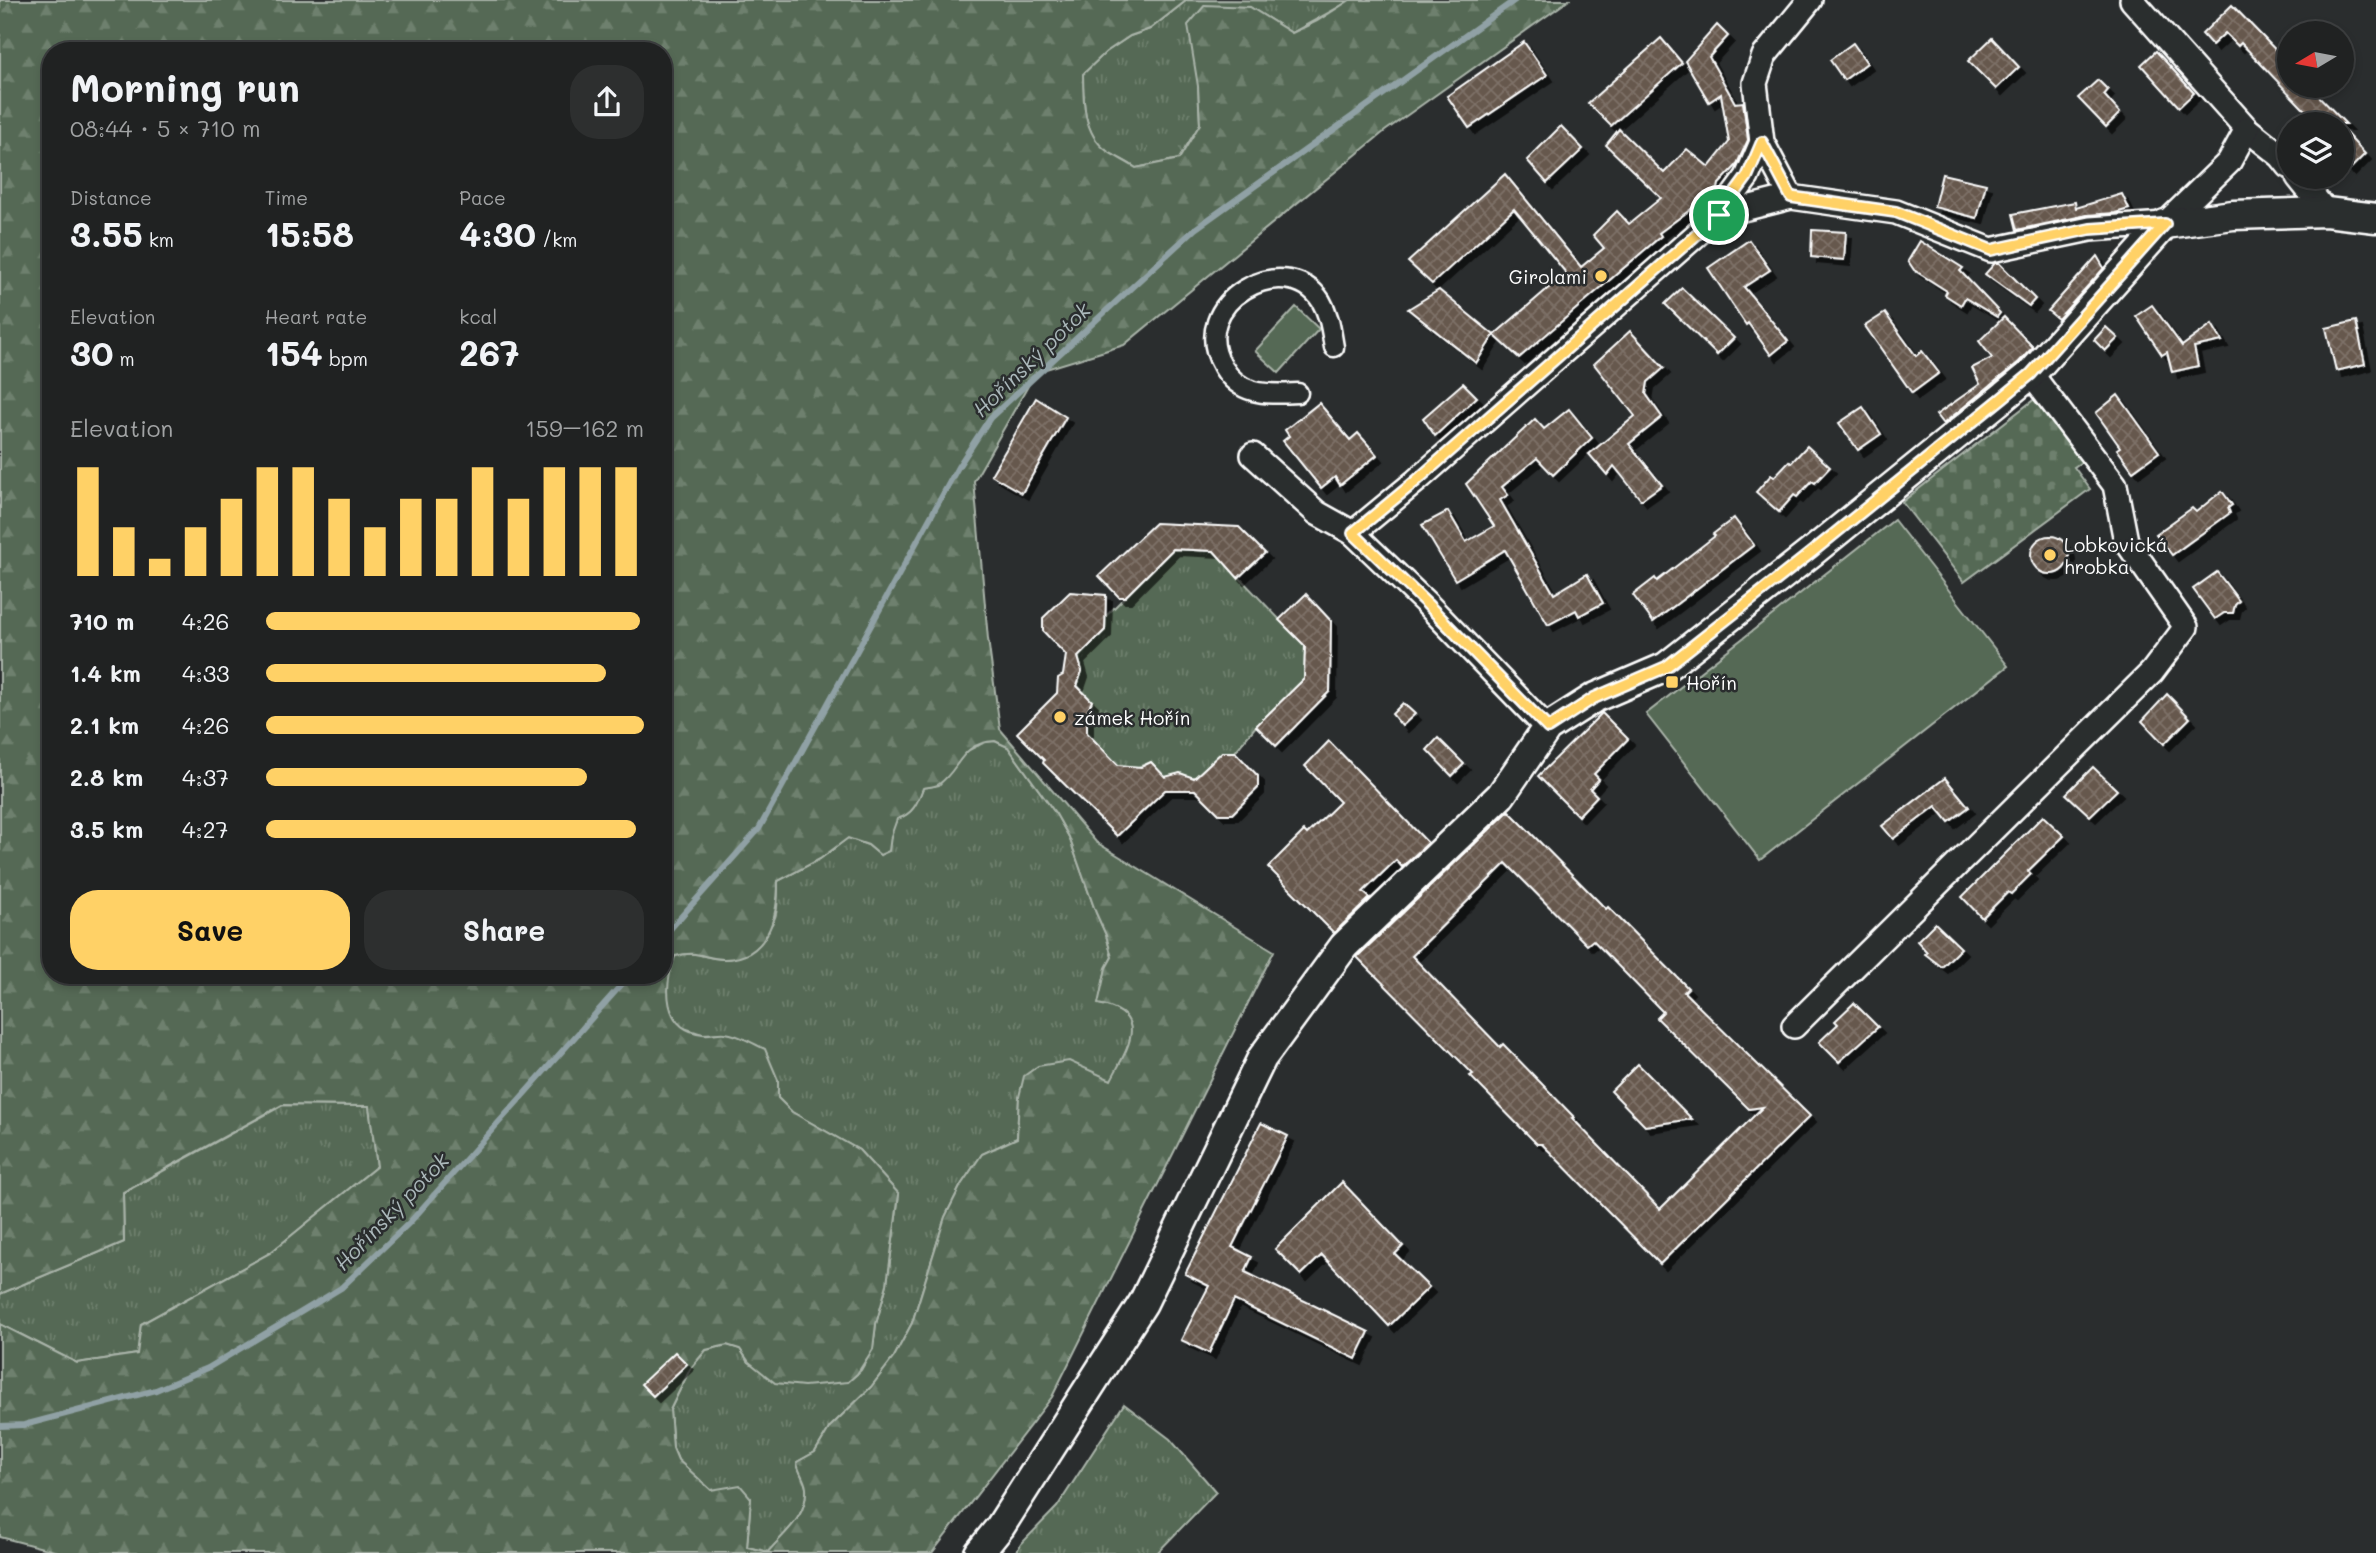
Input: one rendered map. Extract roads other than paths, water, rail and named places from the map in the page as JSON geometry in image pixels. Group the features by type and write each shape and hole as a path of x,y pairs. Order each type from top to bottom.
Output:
{"street":[{"path":"1791,197 1762,142 1755,83 1763,56 1810,0"},
{"path":"2132,0 2247,129 2277,153"},
{"path":"979,1553 1000,1527 1143,1303 1262,1058 1344,946 1501,794 1548,728 1594,698 1666,667 1823,544 2031,374 2165,224 2229,162 2247,129"},
{"path":"1353,533 1427,472 1719,215 1747,177 1762,142"},
{"path":"2308,189 2326,212"},
{"path":"1719,215 1791,197 1896,212 1991,250 2090,229 2165,224 2233,215 2326,212 2376,218"},
{"path":"1298,393 1262,394 1241,387 1226,373 1216,355 1215,323 1226,306 1245,288 1264,281 1285,279 1304,286 1319,298 1330,319 1334,347"},
{"path":"1794,1026 2152,672 2186,627 2126,541 2115,485 2031,374"},
{"path":"1253,455 1317,513 1353,533 1427,604 1548,728"}],"waterway":[{"name":"Hořínský potok","path":"672,927 759,829 958,467 990,418 1195,229 1515,0"},
{"name":"Hořínský potok","path":"0,1426 24,1425 156,1390 208,1368 341,1288 410,1222 622,984"}],"place":[{"name":"Girolami","path":"1601,276"},
{"name":"Lobkovická hrobka","path":"2050,555"},
{"name":"Hořín","path":"1672,682"},
{"name":"zámek Hořín","path":"1060,717"}]}
